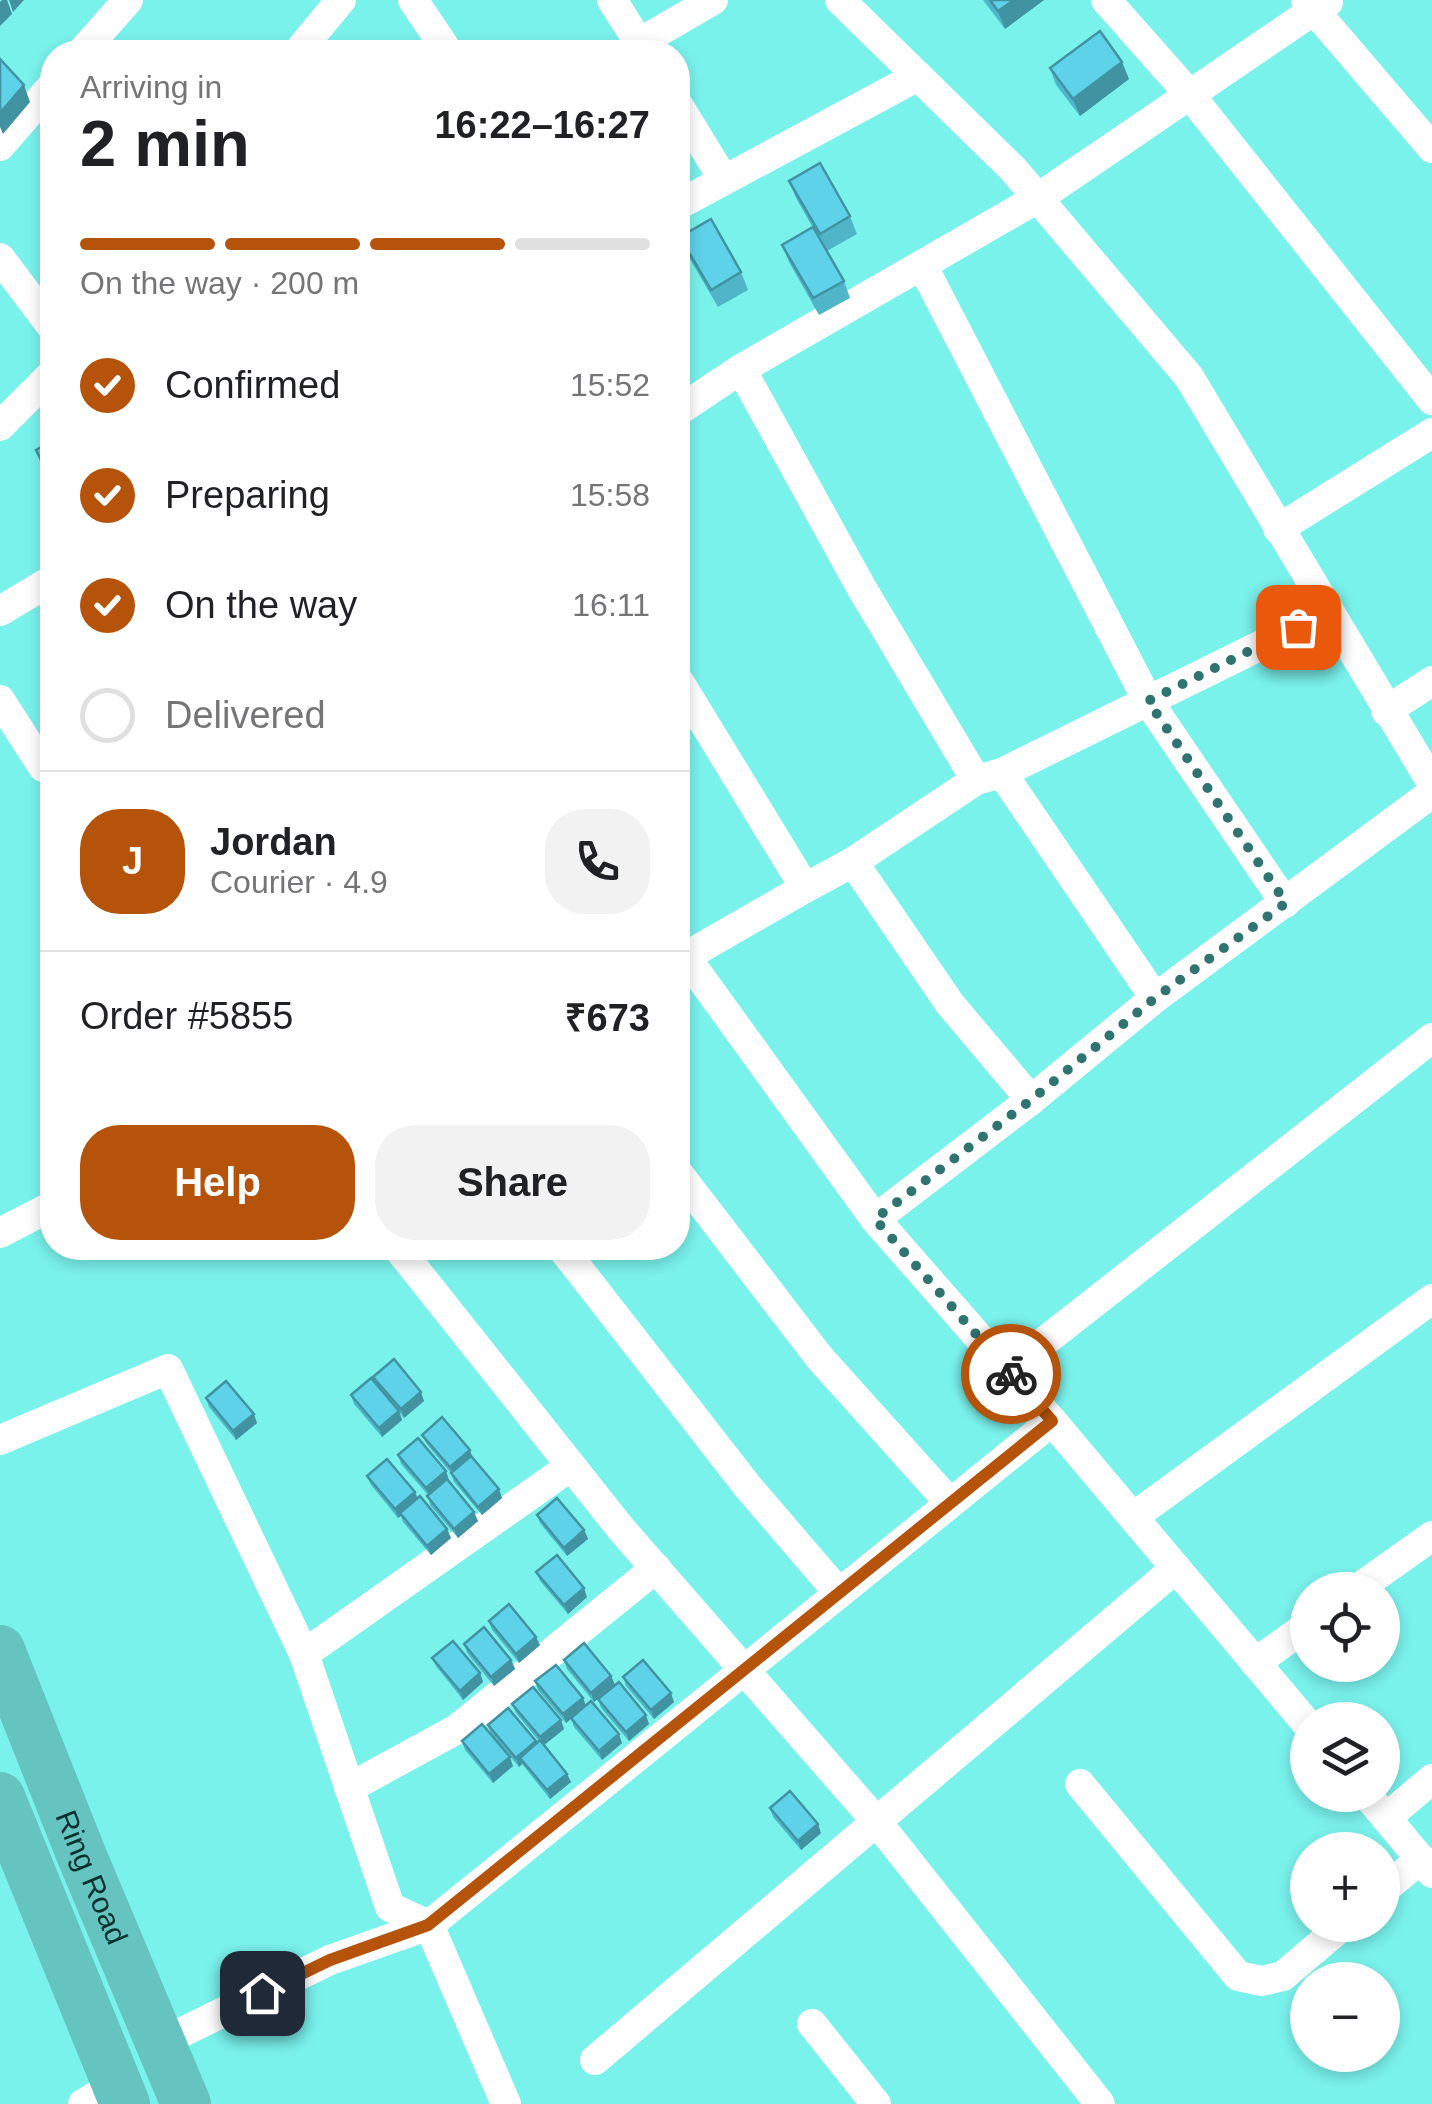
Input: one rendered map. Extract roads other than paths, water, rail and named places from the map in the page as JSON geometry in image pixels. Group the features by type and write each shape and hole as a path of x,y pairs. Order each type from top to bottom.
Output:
{"highway":[{"name":"Ring Road","path":"0,1650 186,2104"},
{"name":"Ring Road","path":"0,1796 108,2097"}],"street":[{"path":"93,40 128,0"},
{"path":"308,40 341,0"},
{"path":"414,0 440,40"},
{"path":"612,0 637,40"},
{"path":"654,40 714,0"},
{"path":"840,0 1013,169 1188,377 1432,783"},
{"path":"1106,0 1190,95 1432,400"},
{"path":"690,403 741,369 1038,198 1317,3 1432,148"},
{"path":"690,198 918,76"},
{"path":"0,146 40,100"},
{"path":"690,125 724,180"},
{"path":"0,258 40,311"},
{"path":"922,265 1148,701 1286,903"},
{"path":"741,369 861,587 989,777 1155,998"},
{"path":"0,426 40,386"},
{"path":"1278,529 1432,434"},
{"path":"0,611 40,587"},
{"path":"690,953 854,862 989,777 1328,612"},
{"path":"1386,711 1432,681"},
{"path":"0,700 40,759"},
{"path":"690,700 805,888"},
{"path":"875,1219 1031,1100 1155,998 1432,793"},
{"path":"854,862 950,1004 1031,1100"},
{"path":"690,970 875,1219 1290,1703"},
{"path":"1008,1370 1432,1038"},
{"path":"690,1189 820,1357 950,1504"},
{"path":"0,1233 40,1212"},
{"path":"408,1260 656,1568 877,1822 1100,2104"},
{"path":"571,1260 748,1486 838,1593"},
{"path":"1133,1518 1432,1299"},
{"path":"0,1440 168,1370 304,1654 390,1907 428,1925 506,2104"},
{"path":"160,2043 330,1960 428,1925 1052,1421"},
{"path":"304,1654 571,1466"},
{"path":"1381,1572 1432,1536"},
{"path":"350,1788 457,1729 656,1568"},
{"path":"595,2060 1176,1568"},
{"path":"1255,1663 1290,1638"},
{"path":"1400,1794 1432,1779"},
{"path":"1080,1784 1238,1976 1262,1981 1283,1976 1323,1942"},
{"path":"1381,1812 1426,1866 1400,1881"},
{"path":"812,2024 876,2104"}]}
